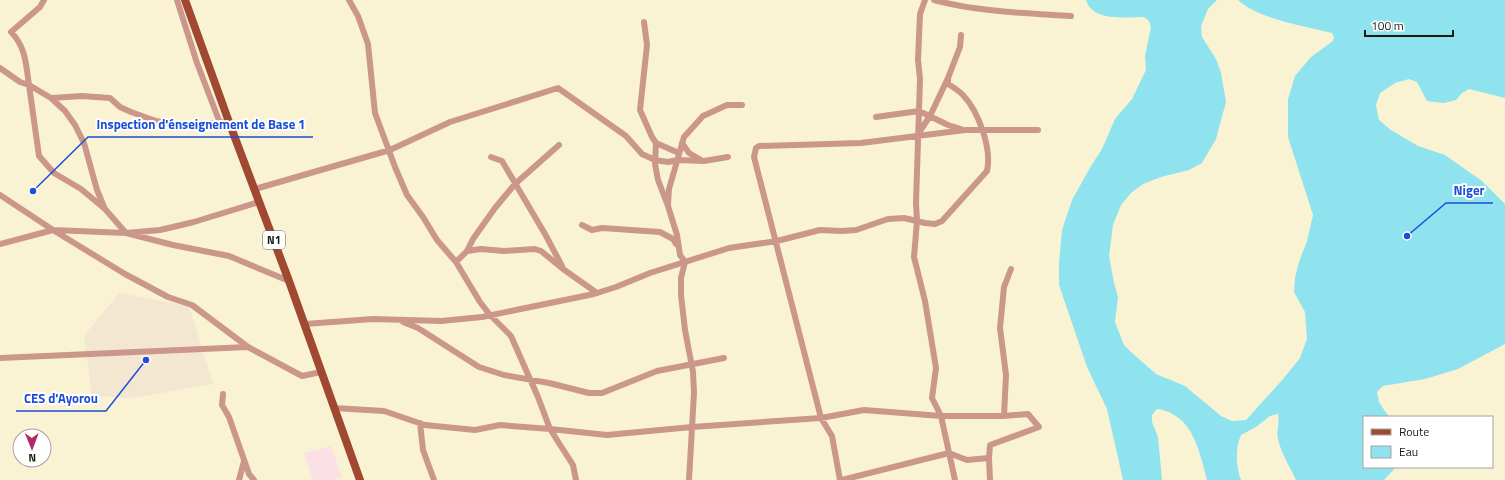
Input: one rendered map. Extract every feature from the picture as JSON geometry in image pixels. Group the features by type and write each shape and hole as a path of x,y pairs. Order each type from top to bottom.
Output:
{"main road":[{"name":"N1","path":"185,0 305,324 360,480"}],"street":[{"path":"44,0 40,8 11,32 19,40 25,58 39,156 54,173 81,189 105,209 126,233 173,245 230,256 289,281"},
{"path":"177,0 197,63 220,123"},
{"path":"349,0 358,16 368,44 375,113 407,194 424,217 437,240 456,262 480,302 490,315 511,336 550,428 573,465 576,480"},
{"path":"925,0 920,14 918,60 920,79 914,257 925,301 936,368 932,398 941,416 955,480"},
{"path":"934,0 979,10 1071,16"},
{"path":"644,22 647,45 640,110 656,143 679,153"},
{"path":"918,135 930,116 948,78 960,47 961,35"},
{"path":"0,68 20,82 29,85 51,98 65,111 75,125 84,143 97,190 105,209"},
{"path":"305,324 373,319 442,321 490,315 597,293 729,248 777,241 820,230 856,230 888,219 904,218 935,224 947,217 987,171 988,166 987,143 983,130 964,96 948,84 948,78"},
{"path":"254,189 389,151 450,122 558,88 626,136 642,154 655,160 668,162 677,160 704,161 728,157"},
{"path":"51,98 82,96 110,98 120,107 131,112 156,121 178,126 229,122"},
{"path":"668,206 669,189 684,137 703,116 727,105 742,105"},
{"path":"876,117 919,111 948,125 965,130"},
{"path":"989,458 967,460 950,453 841,480 832,436 821,418 777,241 754,157 756,148 759,146 861,143 965,130 1038,130"},
{"path":"656,143 655,160 658,180 677,235 680,255"},
{"path":"682,143 689,152 704,161"},
{"path":"456,262 467,251 473,239 495,208 515,184 560,144"},
{"path":"491,157 502,161 564,269"},
{"path":"0,195 53,230 168,297 192,305 248,347 302,376 321,372"},
{"path":"0,244 53,230 126,233 160,230 194,222 259,202"},
{"path":"582,226 592,230 602,228 660,232 674,239 680,255 685,262 681,278 681,295 694,393 689,480"},
{"path":"467,251 481,248 504,251 541,250 597,293"},
{"path":"1004,416 1006,375 1000,328 1004,287 1011,269"},
{"path":"397,320 418,328 479,367 589,393 602,392 657,371 724,358"},
{"path":"0,358 248,347"},
{"path":"223,394 222,404 229,417 249,474 254,480"},
{"path":"334,408 384,411 420,423 474,430 500,425 550,428 607,435 692,427 821,418 864,410 941,416 1004,416 1028,414 1039,427 990,445 990,480"},
{"path":"420,423 423,450 434,480"},
{"path":"238,480 244,461"}],"shaded area":[{"path":"119,293 189,306 213,384 133,398 92,396 84,336"},
{"path":"331,446 342,477 332,480 313,480 304,453"}],"water":[{"path":"1086,0 1217,0 1208,9 1201,26 1202,37 1216,59 1221,73 1226,102 1216,139 1202,163 1189,170 1161,177 1143,184 1131,193 1121,205 1113,225 1109,256 1118,297 1115,322 1124,345 1156,374 1185,386 1221,416 1232,421 1246,420 1300,358 1307,339 1305,312 1294,292 1295,278 1307,241 1313,215 1288,137 1288,99 1295,76 1311,57 1333,41 1334,37 1332,33 1269,17 1247,7 1238,0 1505,0 1505,98 1469,89 1462,93 1456,100 1444,103 1427,101 1417,82 1409,79 1395,83 1380,93 1376,105 1379,120 1391,130 1418,146 1445,155 1482,181 1505,204 1505,344 1458,369 1425,379 1383,386 1377,392 1379,402 1388,416 1363,416 1363,468 1395,468 1384,480 1296,480 1279,444 1278,414 1270,416 1256,427 1241,435 1237,458 1241,480 1207,480 1197,446 1187,426 1179,418 1169,412 1157,409 1152,415 1152,422 1158,437 1162,480 1123,480 1107,409 1087,367 1059,285 1059,263 1062,230 1072,200 1102,149 1115,119 1132,99 1146,70 1145,56 1151,27 1149,21 1144,17 1111,17 1095,12"}],"place":[{"name":"Inspection d'énseignement de Base 1","path":"33,191"},
{"name":"Niger","path":"1407,236"},
{"name":"CES d'Ayorou","path":"146,360"}]}
